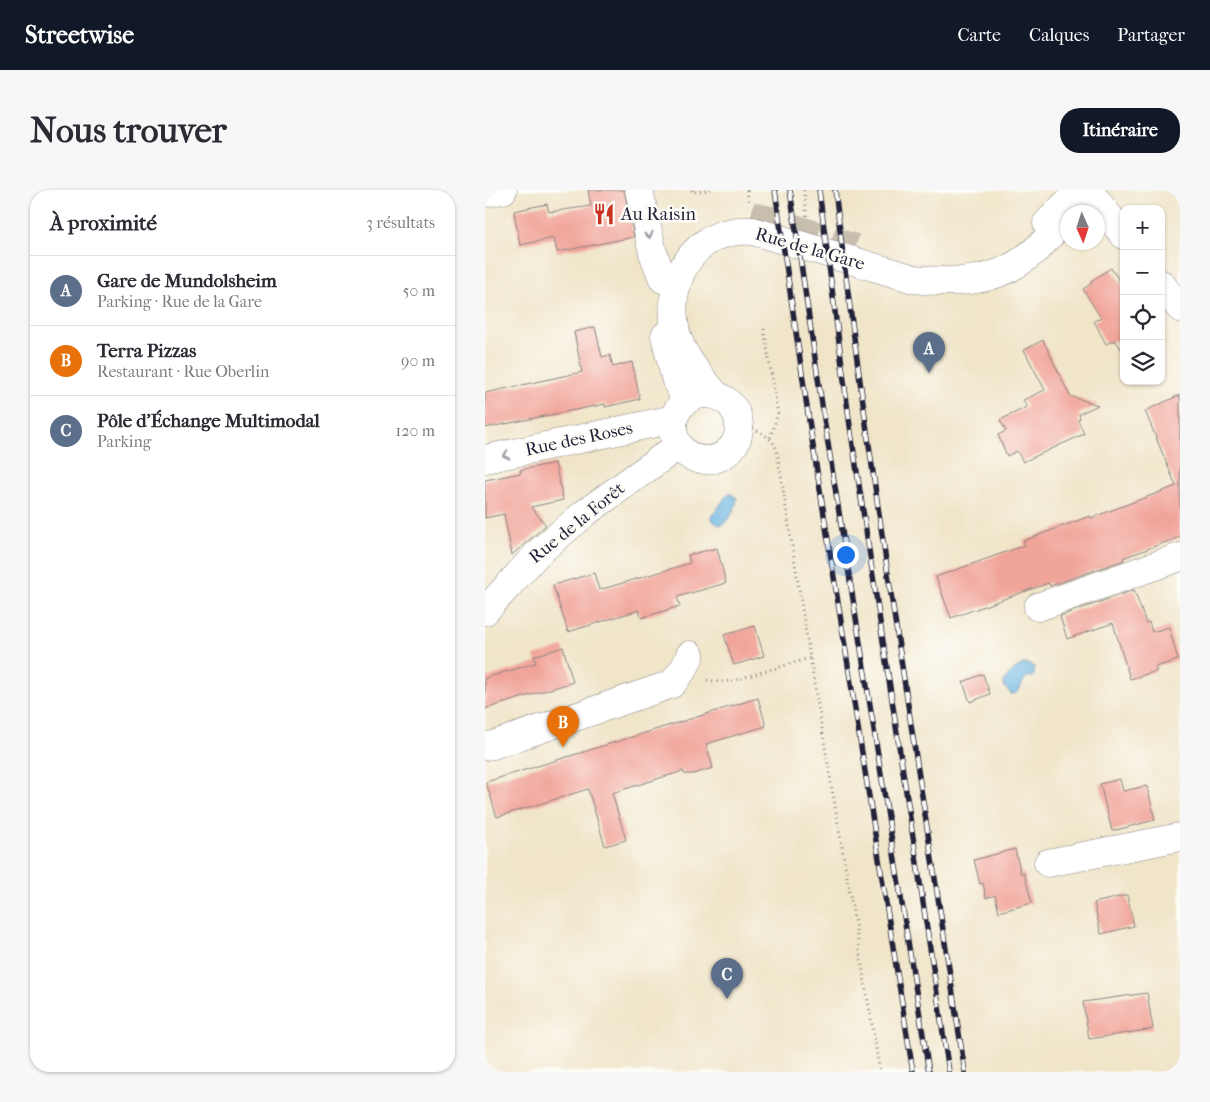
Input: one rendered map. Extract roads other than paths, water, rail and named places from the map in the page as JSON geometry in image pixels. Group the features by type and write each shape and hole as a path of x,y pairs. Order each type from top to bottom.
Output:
{"street":[{"path":"485,194 503,190"},
{"path":"639,190 653,253 663,279"},
{"name":"Rue de la Gare","path":"1073,205 1081,190"},
{"name":"Rue de la Gare","path":"862,257 931,268 963,268 990,263 1022,246 1081,190"},
{"path":"1088,190 1120,230"},
{"name":"Rue de la Gare","path":"680,410 676,381 666,340 661,309 661,293 663,279 670,260 678,248 701,229 717,222 752,223 862,257 922,280 947,282 980,279 1013,266 1032,254 1052,236 1060,224"},
{"name":"Rue de la Gare","path":"717,396 697,374 684,353 678,338 674,305 675,289 680,273 690,257 702,244 752,223"},
{"path":"1165,289 1180,308"},
{"path":"707,394 717,396 732,406 739,422 739,434 735,444 728,453 707,461 696,459 686,454 678,446 673,428 680,410 697,396 707,394"},
{"name":"Rue des Roses","path":"485,459 680,410"},
{"name":"Rue de la Forêt","path":"485,611 538,553 585,513 678,446"},
{"path":"1037,607 1180,557"},
{"path":"485,746 502,742 672,684 685,668 690,655"},
{"path":"1048,863 1180,837"}],"water":[{"path":"729,493 737,498 732,514 721,526 713,521 711,516"},
{"path":"1023,664 1034,667 1034,675 1027,677 1019,690 1015,694 1011,694 1004,687 1004,680"}],"tunnel":[{"path":"751,216 770,220 855,248"}],"railway":[{"path":"775,190 810,427 913,1072"},
{"path":"790,190 825,425 929,1072"},
{"path":"819,190 850,426 949,1072"},
{"path":"835,190 880,521 965,1072"}],"place":[{"name":"Au Raisin","path":"604,214"},
{"name":"Gare de Mundolsheim","path":"929,373"},
{"name":"Terra Pizzas","path":"563,747"},
{"name":"Pôle d'Échange Multimodal","path":"727,999"}]}
